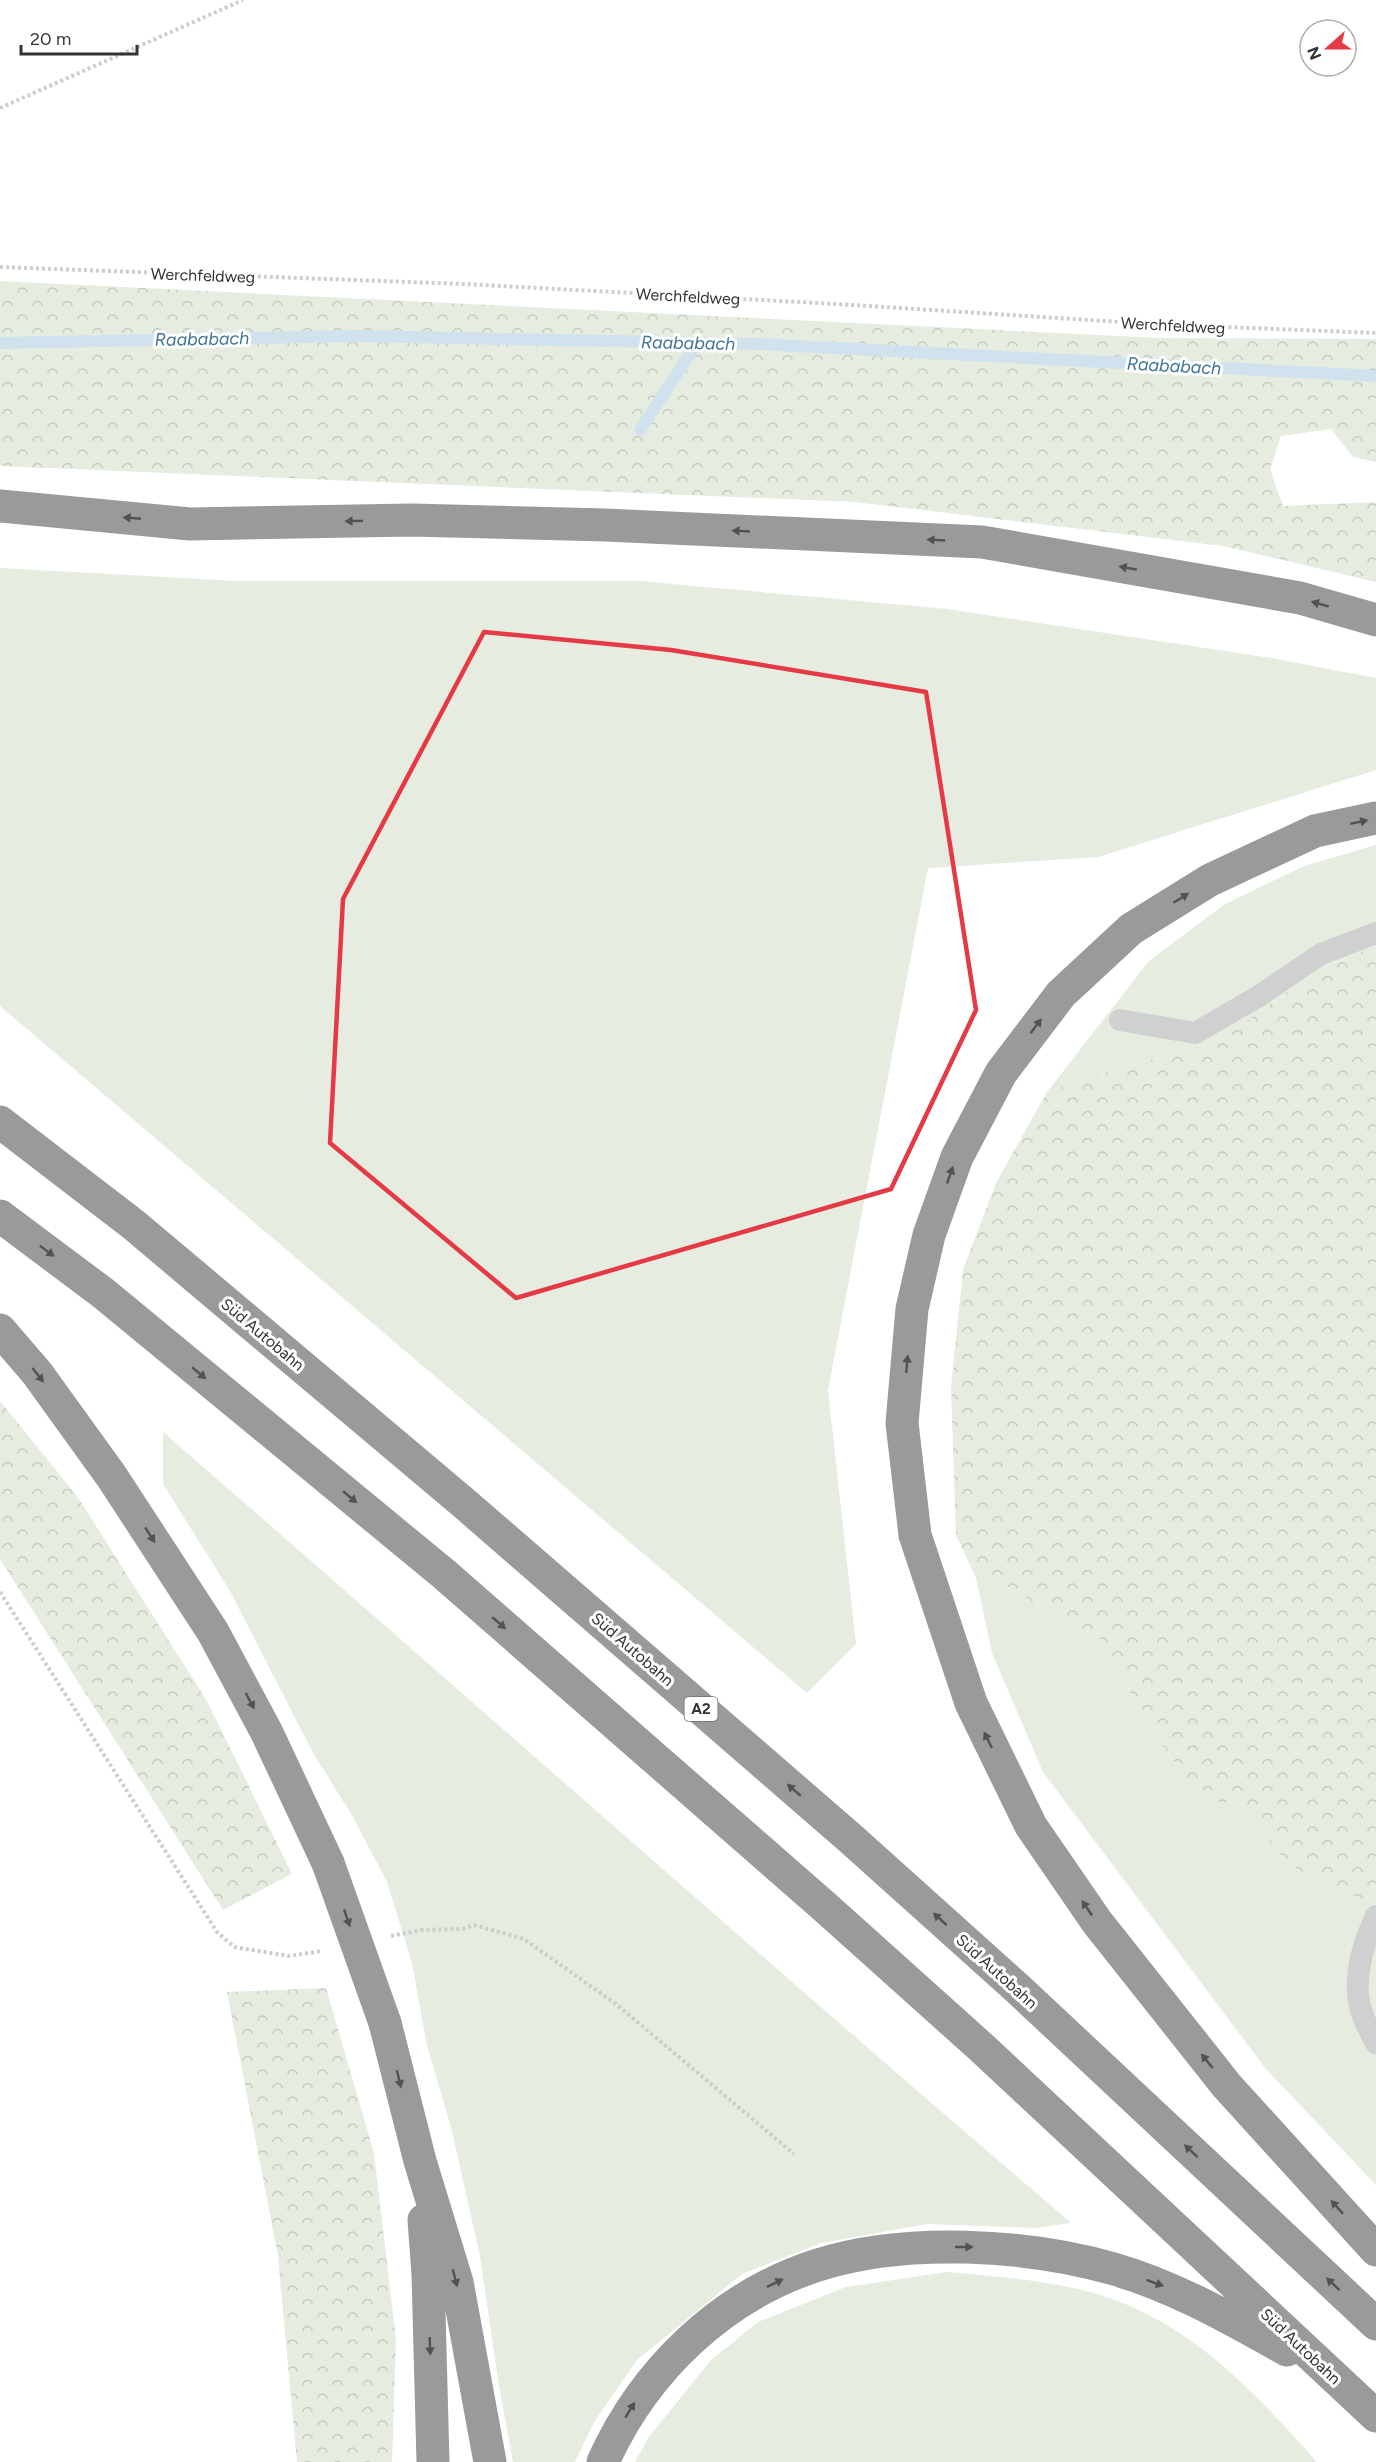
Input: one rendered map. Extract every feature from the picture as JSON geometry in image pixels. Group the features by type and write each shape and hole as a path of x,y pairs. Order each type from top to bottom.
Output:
{"highway":[{"path":"0,506 190,524 412,520 605,525 982,542 1300,598 1376,620"},
{"path":"1376,818 1315,831 1210,880 1131,929 1060,994 1001,1073 957,1156 929,1235 912,1309 902,1423 915,1534 970,1703 1031,1826 1097,1922 1227,2086 1376,2250"},
{"name":"Süd Autobahn","path":"0,1122 134,1225 465,1504 850,1838 1017,1988 1376,2324"},
{"name":"Süd Autobahn","path":"0,1216 103,1293 444,1574 817,1900 982,2048 1376,2416"},
{"path":"0,1330 37,1373 112,1477 213,1632 267,1733 328,1863 384,2023 420,2162 457,2282 490,2462"},
{"path":"420,2162 428,2274 434,2462"},
{"path":"603,2462 614,2437 638,2398 667,2362 700,2331 736,2304 776,2282 818,2265 867,2254 918,2248 968,2247 1018,2250 1115,2269 1161,2285 1206,2305 1333,2376"}],"lane":[{"path":"1120,1020 1195,1033 1259,996 1321,954 1376,933"},
{"path":"1376,1916 1366,1938 1358,1976 1361,2011 1376,2043"}],"path":[{"path":"0,108 243,0"},
{"name":"Werchfeldweg","path":"0,267 464,284 1152,324 1376,333"}],"highlighted area":[{"path":"484,632 671,650 926,692 976,1010 891,1189 516,1298 330,1143 343,899"}],"green space":[{"path":"0,281 1160,338 1376,339 1376,462 1353,457 1331,429 1281,436 1270,469 1283,506 1376,502 1376,582 1223,546 855,502 0,466"},
{"path":"0,568 237,581 639,581 947,609 1271,658 1376,678 1376,770 1098,857 928,868 828,1390 856,1644 807,1693 0,1006"},
{"path":"1376,845 1376,946 1319,969 1219,1041 1088,1077 1047,1092 1149,961 1225,904 1304,866"},
{"path":"1376,946 1376,1893 1367,1900 1333,1890 1287,1863 1239,1803 1218,1802 1182,1774 1149,1726 1098,1635 1066,1624 995,1578 976,1578 956,1535 951,1388 963,1269 997,1181 1047,1092 1088,1077 1219,1041 1319,969"},
{"path":"0,1401 77,1496 207,1701 292,1874 223,1910 0,1559"},
{"path":"163,1432 1071,2223 1035,2228 927,2224 821,2243 742,2274 637,2360 594,2422 575,2462 513,2462 499,2386 480,2256 451,2127 427,2046 412,1963 387,1882 353,1817 313,1753 230,1591 163,1484"},
{"path":"976,1578 995,1578 1066,1624 1098,1635 1149,1726 1182,1774 1218,1802 1239,1803 1287,1863 1367,1900 1376,1893 1376,2185 1266,2069 1043,1772 992,1653"},
{"path":"326,1988 374,2153 396,2339 392,2462 297,2462 278,2256 227,1992"},
{"path":"948,2272 1075,2288 1115,2300 1145,2313 1174,2329 1226,2368 1250,2390 1317,2462 635,2462 648,2438 711,2360 758,2322 846,2287"}],"waterway":[{"name":"Raababach","path":"0,343 358,336 757,344 1376,376"},
{"path":"640,430 697,343"}]}
